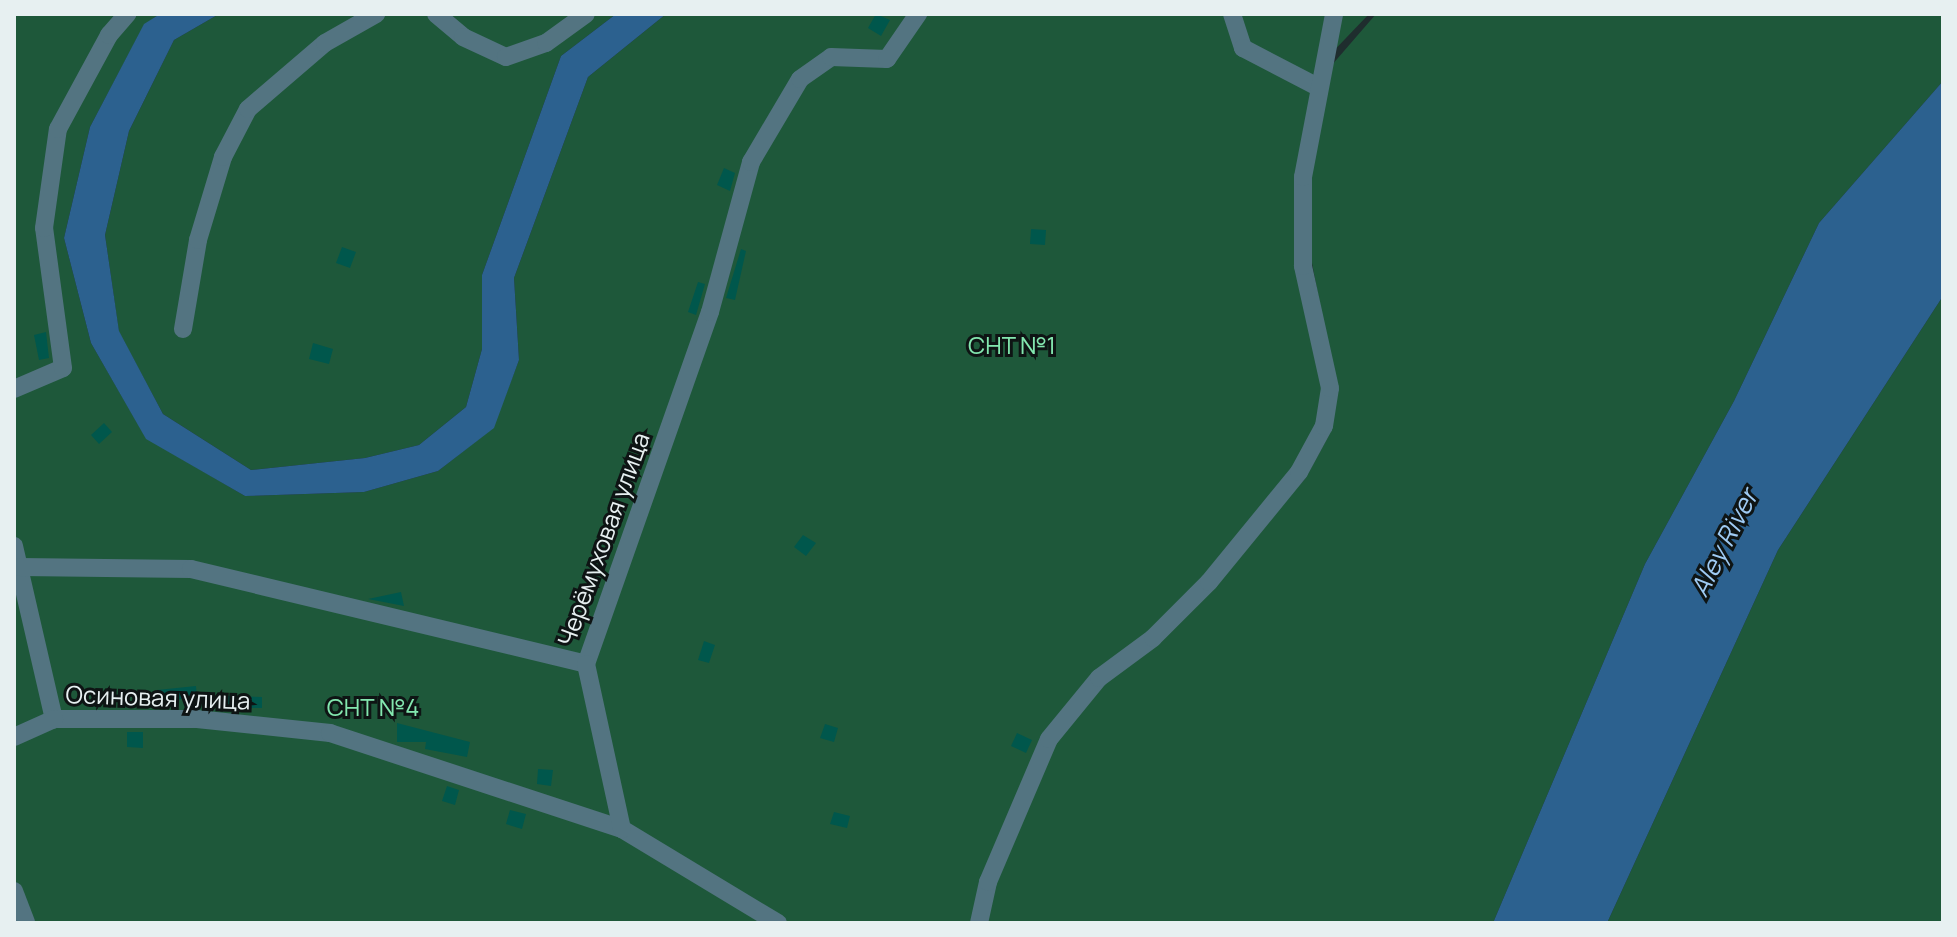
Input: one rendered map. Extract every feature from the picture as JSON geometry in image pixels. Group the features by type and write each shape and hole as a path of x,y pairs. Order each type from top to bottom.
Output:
{"street":[{"path":"14,389 63,368 44,228 58,129 109,35 127,14"},
{"path":"183,329 198,240 223,157 248,109 325,43 376,14"},
{"path":"436,14 463,37 506,57 546,43 586,14"},
{"name":"Черёмуховая улица","path":"20,567 191,569 586,664 710,312 751,162 800,79 831,57 887,59 918,14"},
{"path":"1232,14 1243,48 1318,87"},
{"path":"979,923 988,882 1049,739 1099,678 1153,638 1209,582 1299,472 1324,426 1330,388 1303,266 1303,177 1334,14"},
{"name":"Осиновая улица","path":"14,546 54,719 197,719 330,733 622,829 778,923"},
{"path":"586,664 622,829"},
{"path":"14,737 54,719"},
{"path":"14,891 26,923"}],"green space":[{"path":"14,14 160,14 144,25 90,127 64,238 91,343 146,438 245,496 364,492 438,471 493,428 519,360 514,278 588,77 666,14 1369,14 1323,62 1300,174 1303,266 1330,388 1317,432 1296,469 1217,572 1305,479 1328,437 1337,393 1312,263 1311,179 1331,66 1376,14 1943,14 1943,81 1819,223 1734,401 1645,564 1493,923 14,923"},
{"path":"219,14 616,14 561,56 482,275 482,349 466,407 419,445 365,458 251,470 163,414 119,332 105,235 129,131 174,40"},
{"path":"1943,296 1943,923 1607,923 1778,550"}],"water":[{"path":"160,14 219,14 174,40 129,131 105,235 119,331 163,414 251,470 365,458 419,445 466,407 482,349 482,275 561,56 616,14 666,14 588,77 514,278 519,360 494,428 438,471 364,492 245,496 146,439 91,343 64,238 90,127 144,24"},
{"name":"Aley River","path":"1943,81 1943,296 1778,550 1607,923 1493,923 1645,564 1734,401 1819,223"}],"building":[{"path":"876,14 890,20 881,36 868,28"},
{"path":"724,168 735,173 730,191 717,185"},
{"path":"1031,229 1046,230 1045,245 1030,244"},
{"path":"342,247 356,252 350,268 336,263"},
{"path":"741,249 746,251 735,300 726,298"},
{"path":"698,282 705,284 696,315 688,312"},
{"path":"46,332 49,358 39,360 34,335"},
{"path":"313,343 333,349 329,364 309,359"},
{"path":"104,423 112,432 99,444 91,435"},
{"path":"803,535 816,543 806,556 794,547"},
{"path":"401,592 404,606 368,599"},
{"path":"704,641 715,645 709,663 698,660"},
{"path":"196,686 197,697 159,702 157,690"},
{"path":"227,696 262,697 262,708 226,708"},
{"path":"397,723 470,742 467,757 425,749 426,742 397,742"},
{"path":"825,724 838,728 834,742 820,738"},
{"path":"127,732 143,732 143,748 127,747"},
{"path":"1017,733 1032,740 1026,753 1011,746"},
{"path":"538,769 553,770 551,786 537,784"},
{"path":"447,786 459,790 455,805 442,801"},
{"path":"510,810 526,814 522,829 506,824"},
{"path":"834,812 850,816 847,828 830,824"}],"park label":[{"name":"СНТ №1","path":"1012,345"},
{"name":"СНТ №4","path":"373,707"}]}
